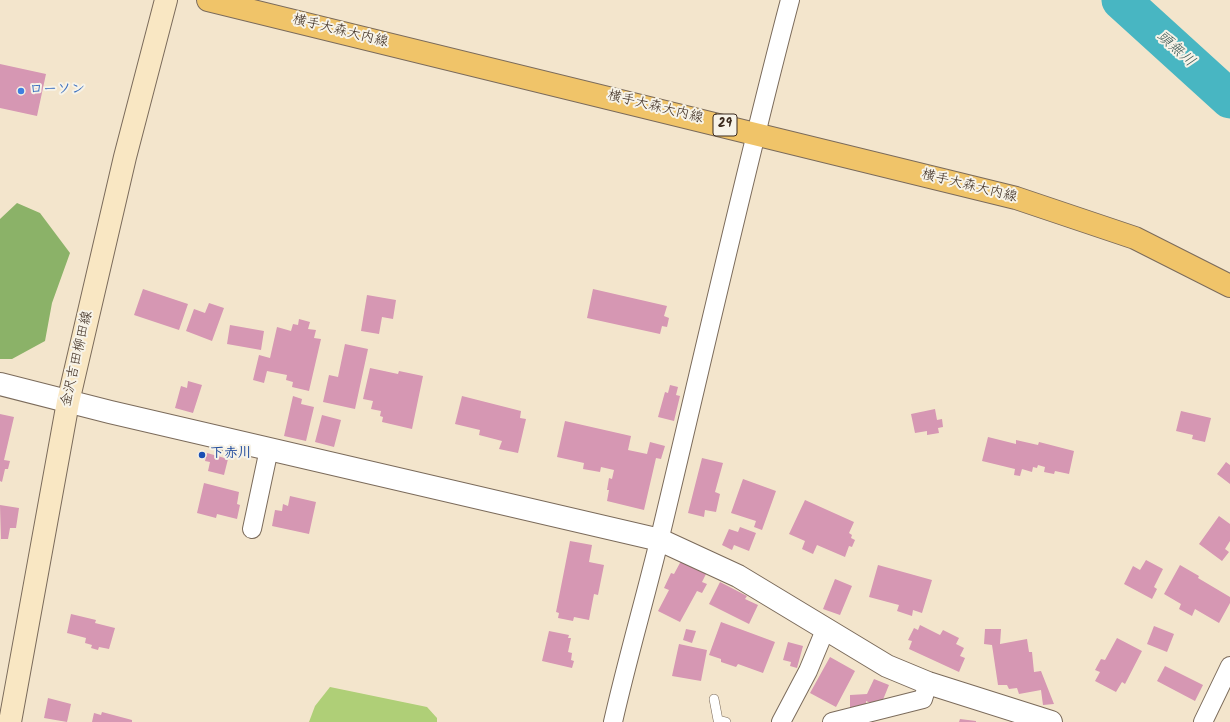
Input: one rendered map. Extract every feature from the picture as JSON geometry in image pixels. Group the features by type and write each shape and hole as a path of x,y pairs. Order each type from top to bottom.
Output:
{"main road":[{"name":"金沢吉田柳田線","path":"10,722 68,402 124,157 166,0"},
{"name":"横手大森大内線","path":"208,0 1016,198 1135,238 1230,286"}],"street":[{"path":"613,722 626,665 660,540 755,133 790,0"},
{"path":"0,384 68,402 660,540 738,576 825,630 887,666 928,683 1051,722"},
{"path":"252,529 269,449"},
{"path":"781,722 808,671 825,630"},
{"path":"1203,722 1230,666"},
{"path":"832,722 924,699 928,683"}],"lane":[{"path":"714,699 718,720 726,722"}],"green space":[{"path":"17,203 40,213 70,253 52,303 45,341 12,359 0,359 0,219"},
{"path":"330,687 427,707 437,718 437,722 309,722 315,706"}],"building":[{"name":"ローソン","path":"0,64 46,74 37,116 0,108"},
{"path":"143,289 188,304 179,330 134,315"},
{"path":"593,289 667,306 664,316 669,318 667,327 662,326 660,334 587,318"},
{"path":"367,295 396,300 393,319 382,317 379,334 361,331"},
{"path":"209,303 224,308 212,341 186,331 194,309 205,313"},
{"path":"299,319 310,322 308,329 316,330 314,338 321,339 309,391 292,387 293,382 286,380 287,375 267,371 264,383 253,380 259,355 270,358 277,327 291,331 293,324 298,325"},
{"path":"230,325 264,331 261,350 227,344"},
{"path":"345,344 368,349 355,409 323,402 329,375 338,377"},
{"path":"370,368 398,374 399,371 423,376 412,429 382,422 383,417 380,416 381,411 371,409 373,401 363,399"},
{"path":"188,381 202,385 193,413 175,408 181,386 187,388"},
{"path":"670,385 678,387 676,395 680,396 674,421 658,417 665,392 668,393"},
{"path":"293,396 302,399 301,404 314,407 306,441 284,436"},
{"path":"462,396 521,411 520,418 526,419 518,453 499,449 502,441 479,435 480,430 455,424"},
{"path":"935,409 937,420 942,419 943,427 938,428 939,433 927,435 927,431 915,433 911,414"},
{"path":"1181,411 1211,418 1205,442 1192,439 1193,435 1176,431"},
{"path":"0,414 14,417 4,460 10,461 8,469 5,469 2,482 0,481"},
{"path":"322,415 341,420 334,447 315,442"},
{"path":"565,421 631,436 628,450 647,454 650,442 665,446 661,459 656,458 644,510 607,501 609,478 612,479 614,470 601,467 600,472 583,469 584,463 557,457"},
{"path":"988,437 1016,444 1016,440 1038,445 1039,442 1074,451 1069,474 1055,471 1054,474 1044,472 1045,467 1038,465 1037,468 1033,467 1032,472 1022,469 1020,476 1014,475 1015,469 982,461"},
{"path":"207,453 228,459 224,475 208,471 210,462 205,461"},
{"path":"702,458 723,463 715,492 720,494 716,512 705,510 704,517 688,513"},
{"path":"1226,462 1230,465 1230,484 1217,474"},
{"path":"743,479 776,491 762,530 754,527 756,521 731,513"},
{"path":"204,483 239,492 237,504 240,505 237,519 217,514 216,518 197,513"},
{"path":"290,496 316,502 309,534 272,526 275,510 282,511 283,504 288,506"},
{"path":"805,500 854,522 849,533 852,535 851,538 855,540 852,547 849,546 845,557 817,545 813,554 802,549 805,541 789,534"},
{"path":"0,505 19,508 16,528 10,528 8,539 1,539 1,542"},
{"path":"1219,516 1230,524 1230,541 1225,549 1229,552 1222,561 1199,544"},
{"path":"740,527 756,533 749,551 734,545 732,550 722,545 729,529 738,532"},
{"path":"570,541 592,545 589,562 604,565 598,595 594,594 589,620 574,617 573,621 558,618 559,613 556,612"},
{"path":"1146,560 1163,569 1154,587 1157,589 1152,599 1124,584 1133,566 1140,570"},
{"path":"681,561 706,574 702,582 707,584 702,593 697,591 680,622 658,611 669,590 664,588 671,573 674,574"},
{"path":"878,565 932,580 922,613 913,610 912,616 897,611 899,605 869,597"},
{"path":"1180,565 1199,576 1198,578 1230,597 1230,603 1219,623 1195,609 1192,616 1179,609 1181,604 1164,594"},
{"path":"835,579 852,586 840,615 823,609"},
{"path":"720,582 747,596 745,599 758,605 749,624 709,604"},
{"path":"71,614 96,620 95,623 115,628 109,649 99,647 98,650 91,648 92,645 85,643 86,638 67,633"},
{"path":"721,622 775,642 763,673 738,664 736,667 721,662 721,659 709,655"},
{"path":"920,625 940,635 943,630 959,638 956,644 964,648 960,656 965,658 959,672 909,649 912,641 908,640 914,628 918,630"},
{"path":"1154,626 1174,634 1167,652 1147,644"},
{"path":"686,629 696,631 692,643 683,640"},
{"path":"985,629 1001,629 1000,644 1027,639 1029,652 1032,652 1034,672 1041,671 1054,704 1043,705 1041,690 1019,694 1017,688 1009,689 1007,685 998,685 992,645 984,644"},
{"path":"549,631 569,635 568,638 571,638 568,652 572,653 571,660 574,661 572,668 542,661"},
{"path":"1117,638 1142,651 1125,684 1122,682 1116,692 1095,681 1100,672 1095,670 1101,659 1105,660"},
{"path":"788,642 803,646 797,668 790,666 791,662 783,660"},
{"path":"679,644 707,650 701,681 672,676"},
{"path":"830,657 855,671 836,707 810,693"},
{"path":"1165,666 1203,685 1195,701 1157,681"},
{"path":"874,679 889,685 880,707 866,701 866,709 850,709 850,695 867,694"},
{"path":"48,698 71,704 67,722 44,718"},
{"path":"102,712 132,720 132,722 92,722 94,713 101,715"},
{"path":"960,719 976,721 976,722 959,722"}],"waterway":[{"name":"頭無川","path":"1121,0 1230,99"}],"place":[{"name":"ローソン","path":"21,91"},
{"name":"下赤川","path":"202,455"}]}
